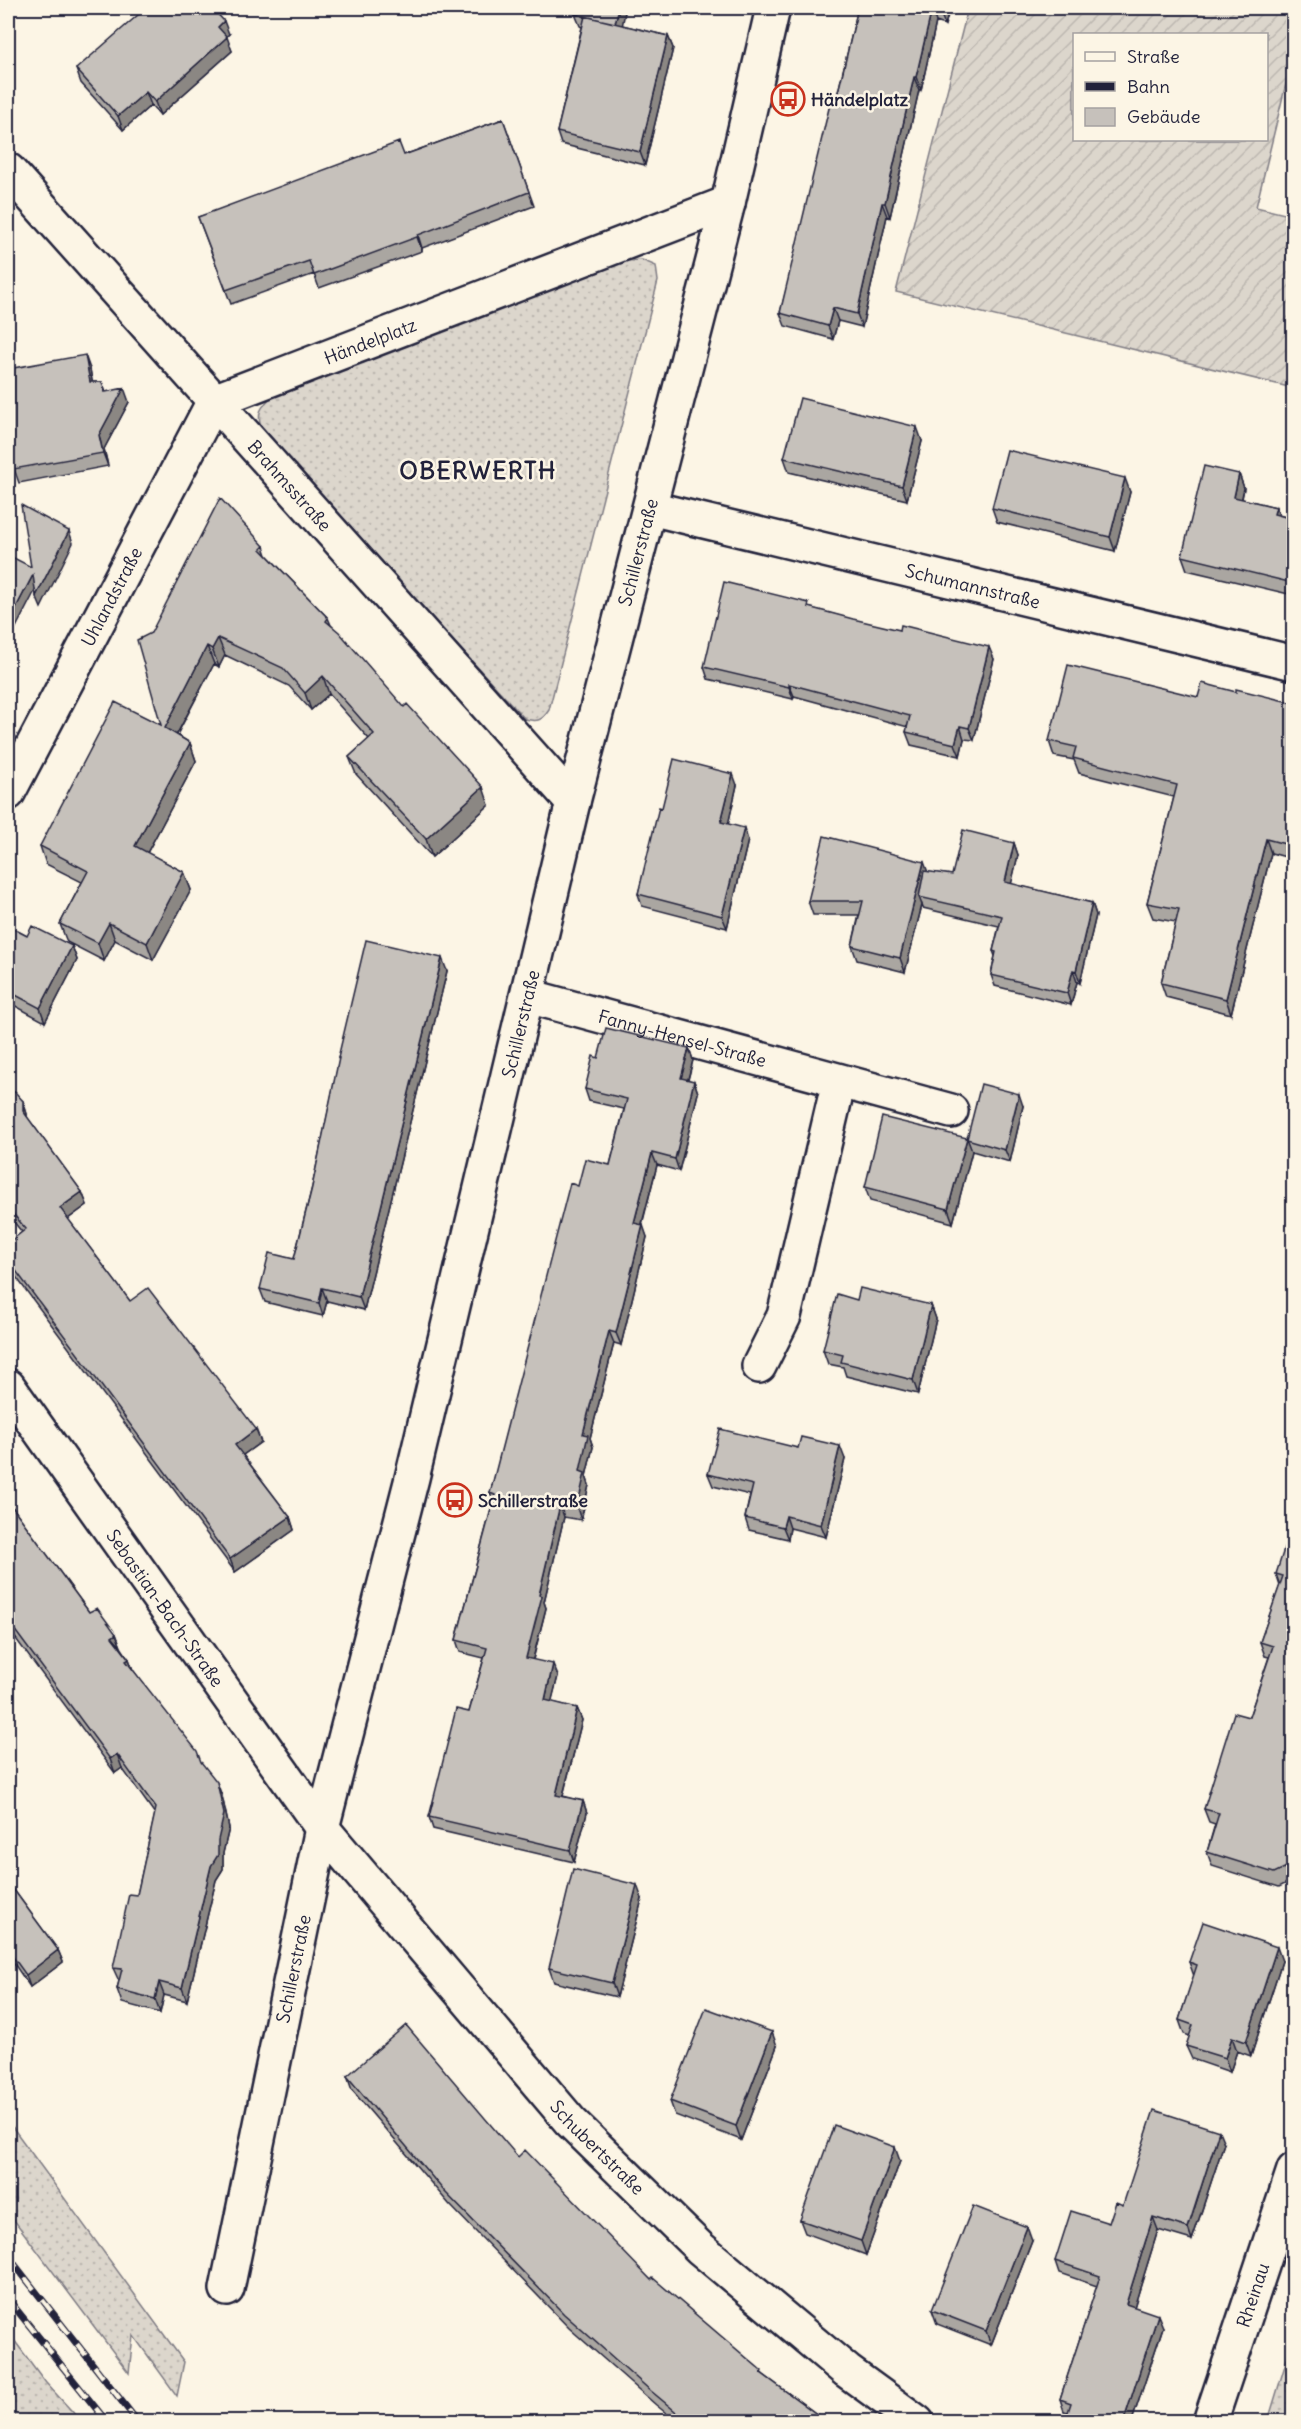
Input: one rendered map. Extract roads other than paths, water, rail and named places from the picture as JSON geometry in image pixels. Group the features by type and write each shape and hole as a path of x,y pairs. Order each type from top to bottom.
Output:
{"street":[{"name":"Schillerstraße","path":"227,2289 322,1828 412,1478 573,802 728,203 773,8"},
{"name":"Brahmsstraße","path":"8,170 573,802"},
{"name":"Händelplatz","path":"214,401 728,203"},
{"name":"Uhlandstraße","path":"8,793 214,401"},
{"name":"Schumannstraße","path":"650,508 1293,663"},
{"name":"Fanny-Hensel-Straße","path":"528,996 951,1111"},
{"path":"759,1366 784,1317 839,1081"},
{"name":"Sebastian-Bach-Straße","path":"8,1386 322,1828"},
{"name":"Schubertstraße","path":"322,1828 570,2121 700,2248 847,2371 917,2421"},
{"name":"Rheinau","path":"1210,2421 1293,2170"}],"railway":[{"path":"8,2256 138,2422"},
{"path":"8,2299 107,2422"}],"place":[{"name":"Händelplatz","path":"788,99"},
{"name":"Schillerstraße","path":"455,1500"}],"district":[{"name":"OBERWERTH","path":"478,470"}]}
